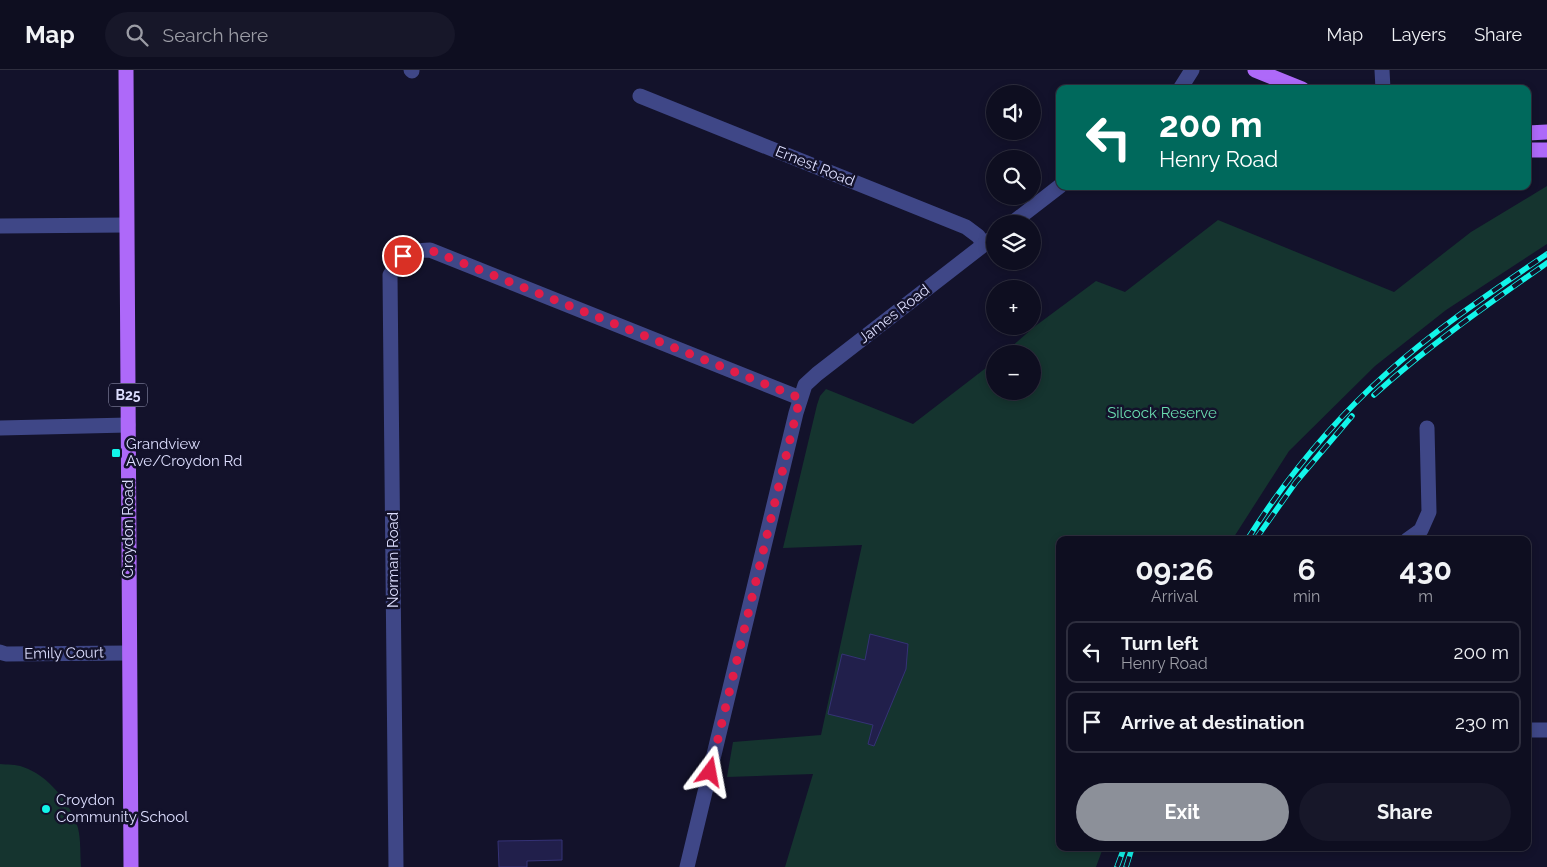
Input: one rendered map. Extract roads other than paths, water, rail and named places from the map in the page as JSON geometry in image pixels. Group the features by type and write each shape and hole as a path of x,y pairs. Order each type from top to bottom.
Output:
{"main road":[{"name":"Croydon Road","path":"126,70 131,867"},
{"path":"1255,70 1292,85"},
{"path":"1531,133 1547,132"},
{"path":"1531,150 1547,150"}],"street":[{"path":"1183,85 1192,70"},
{"path":"1382,70 1383,85"},
{"name":"Ernest Road","path":"640,96 966,227 986,238"},
{"path":"1023,215 1056,189"},
{"path":"0,226 126,225"},
{"name":"James Road","path":"687,867 800,398 805,385 986,243"},
{"name":"Norman Road","path":"396,867 390,275 403,256 417,250 430,250 800,398"},
{"path":"0,428 128,425"},
{"path":"1413,536 1421,530 1429,512 1427,428"},
{"name":"Emily Court","path":"0,652 6,654 129,653"},
{"path":"1531,730 1547,730"}],"railway":[{"path":"1250,536 1278,494 1312,451 1348,410 1388,372 1446,325 1547,254"},
{"path":"1374,395 1394,377 1480,310 1547,263"},
{"path":"1258,536 1296,482 1352,416"},
{"path":"1117,867 1123,851"},
{"path":"1126,867 1131,851"}],"place":[{"name":"Grandview Ave/Croydon Rd","path":"116,453"},
{"name":"Croydon Community School","path":"46,809"}],"park label":[{"name":"Silcock Reserve","path":"1162,413"}]}
